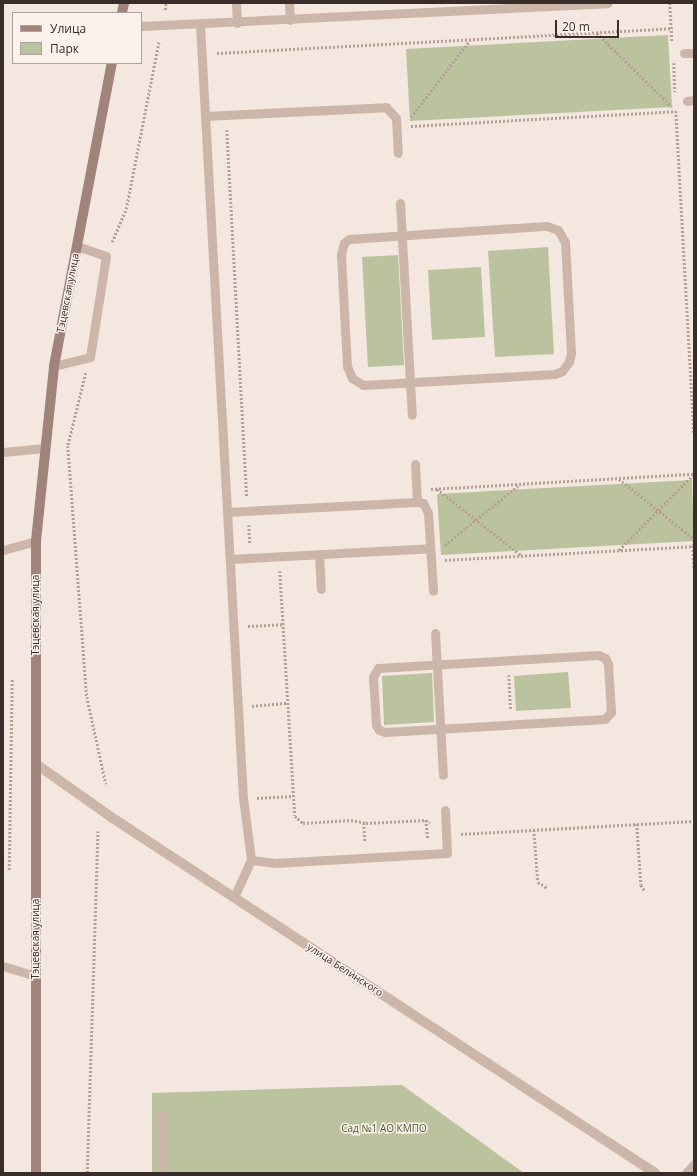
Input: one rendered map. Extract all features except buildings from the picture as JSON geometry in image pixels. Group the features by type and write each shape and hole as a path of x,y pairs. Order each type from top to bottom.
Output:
{"main road":[{"name":"Тэцевская улица","path":"36,1173 36,541 54,366 112,64"}],"street":[{"name":"улица Белинского","path":"36,764 111,817 655,1173"}],"lane":[{"path":"236,3 237,22"},
{"path":"289,3 290,20"},
{"path":"142,26 162,27 200,25 522,5 607,3"},
{"path":"200,25 243,798 251,860 234,897"},
{"path":"684,53 694,53"},
{"path":"205,116 381,107 393,112 400,126 398,153"},
{"path":"400,202 412,415"},
{"path":"553,227 562,234 567,281 571,353 569,362 562,371 555,374 410,382 363,385 356,382 349,373 341,262 342,248 349,239 402,234 553,227"},
{"path":"54,366 90,357 106,256 77,246"},
{"path":"3,452 45,448"},
{"path":"415,464 417,502"},
{"path":"227,512 417,502 423,503 428,512 433,591"},
{"path":"3,550 36,541"},
{"path":"230,559 319,554 430,555"},
{"path":"319,554 321,589"},
{"path":"435,633 443,775"},
{"path":"598,655 605,658 608,664 611,712 606,718 385,732 379,730 376,725 374,690 374,673 378,668 437,664 598,655"},
{"path":"251,860 275,863 447,853 445,810"},
{"path":"3,966 36,976"},
{"path":"160,1114 163,1173"},
{"path":"686,1173 694,1164"}],"path":[{"path":"106,256 126,209 166,3"},
{"path":"670,3 673,50"},
{"path":"202,54 672,28"},
{"path":"597,32 676,111"},
{"path":"400,126 471,40"},
{"path":"673,58 675,94"},
{"path":"676,101 694,433"},
{"path":"400,126 676,111"},
{"path":"226,115 250,558"},
{"path":"90,357 68,446 87,697 106,784"},
{"path":"417,489 694,474"},
{"path":"619,550 694,474"},
{"path":"619,478 693,537 694,568"},
{"path":"430,555 520,484"},
{"path":"437,488 522,556"},
{"path":"430,555 522,556 693,546"},
{"path":"279,557 292,796 295,816 303,823 351,820 366,823 426,820 446,835 694,821"},
{"path":"234,627 283,624"},
{"path":"508,660 512,725"},
{"path":"8,870 12,679"},
{"path":"238,707 288,703"},
{"path":"243,798 292,796"},
{"path":"637,824 641,884 644,890"},
{"path":"534,830 538,882 547,888"},
{"path":"87,1173 98,831"}],"green space":[{"path":"668,35 672,107 410,121 406,49"},
{"path":"548,247 554,354 495,357 488,251"},
{"path":"398,255 404,365 368,367 362,257"},
{"path":"481,267 485,337 432,340 428,270"},
{"path":"692,480 694,541 441,555 437,494"},
{"path":"568,672 571,708 516,711 514,676"},
{"path":"432,673 434,722 384,725 382,676"},
{"name":"Сад №1 АО КМПО","path":"402,1085 524,1173 152,1173 152,1093"}]}
